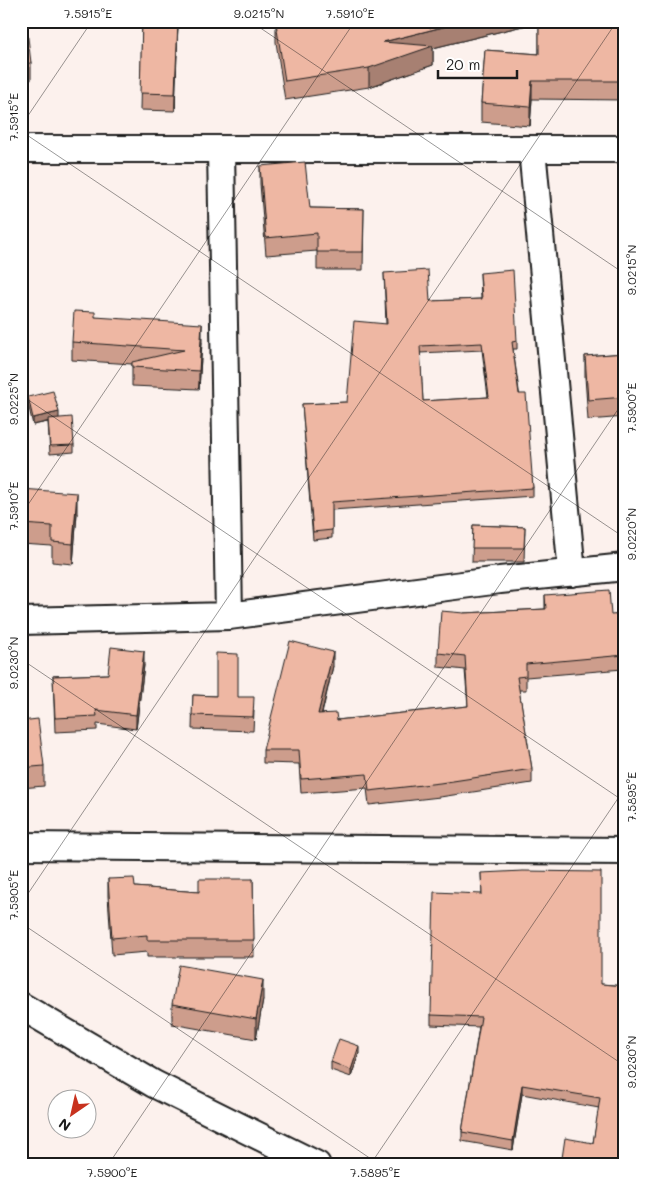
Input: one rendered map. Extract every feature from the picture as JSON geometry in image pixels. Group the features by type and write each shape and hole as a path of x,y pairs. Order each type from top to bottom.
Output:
{"street":[{"path":"21,149 625,149"},
{"path":"221,149 229,616"},
{"path":"532,149 572,573"},
{"path":"21,621 229,616 500,580 625,567"},
{"path":"21,846 625,851"},
{"path":"21,1006 154,1084 317,1165"}],"building":[{"path":"21,21 26,21 31,63 21,64"},
{"path":"142,21 178,21 175,94 140,93"},
{"path":"287,21 467,21 383,42 433,46 369,68 285,81 276,23"},
{"path":"539,21 625,21 625,81 532,81 530,107 481,103 485,50 539,54"},
{"path":"305,162 310,208 364,209 363,252 317,252 317,233 266,238 260,166"},
{"path":"428,270 430,301 482,299 480,273 513,270 517,341 512,342 519,394 526,394 533,488 332,502 332,530 313,532 302,404 347,402 354,321 387,324 384,273","holes":["482,343 489,397 423,401 420,346"]},
{"path":"74,311 95,312 95,317 202,324 199,371 132,367 132,362 184,350 72,342"},
{"path":"625,353 625,397 588,400 585,356"},
{"path":"53,391 59,412 33,418 28,397"},
{"path":"72,417 74,445 50,446 48,419"},
{"path":"21,489 77,493 73,544 52,542 52,526 21,524"},
{"path":"473,525 525,527 524,548 472,548"},
{"path":"609,590 611,615 623,614 625,655 526,664 526,676 517,677 532,769 440,783 369,791 367,774 301,779 299,750 263,750 290,641 333,652 318,714 336,713 337,720 468,706 465,656 438,653 441,611 464,613 546,609 545,595"},
{"path":"111,647 144,651 136,715 96,710 97,716 55,718 53,676 108,674"},
{"path":"216,653 238,654 238,697 254,697 253,717 192,715 193,695 216,696"},
{"path":"624,657 625,686 621,686"},
{"path":"38,719 44,766 21,768 21,721"},
{"path":"523,871 601,872 601,984 625,986 625,1165 561,1165 565,1138 593,1143 600,1098 522,1085 513,1141 462,1132 481,1017 431,1015 434,892 482,894 481,873"},
{"path":"134,878 135,887 199,892 199,879 253,879 254,940 147,940 147,935 112,938 108,879"},
{"path":"179,965 263,980 256,1019 172,1004"},
{"path":"339,1039 359,1046 351,1070 331,1062"}]}
